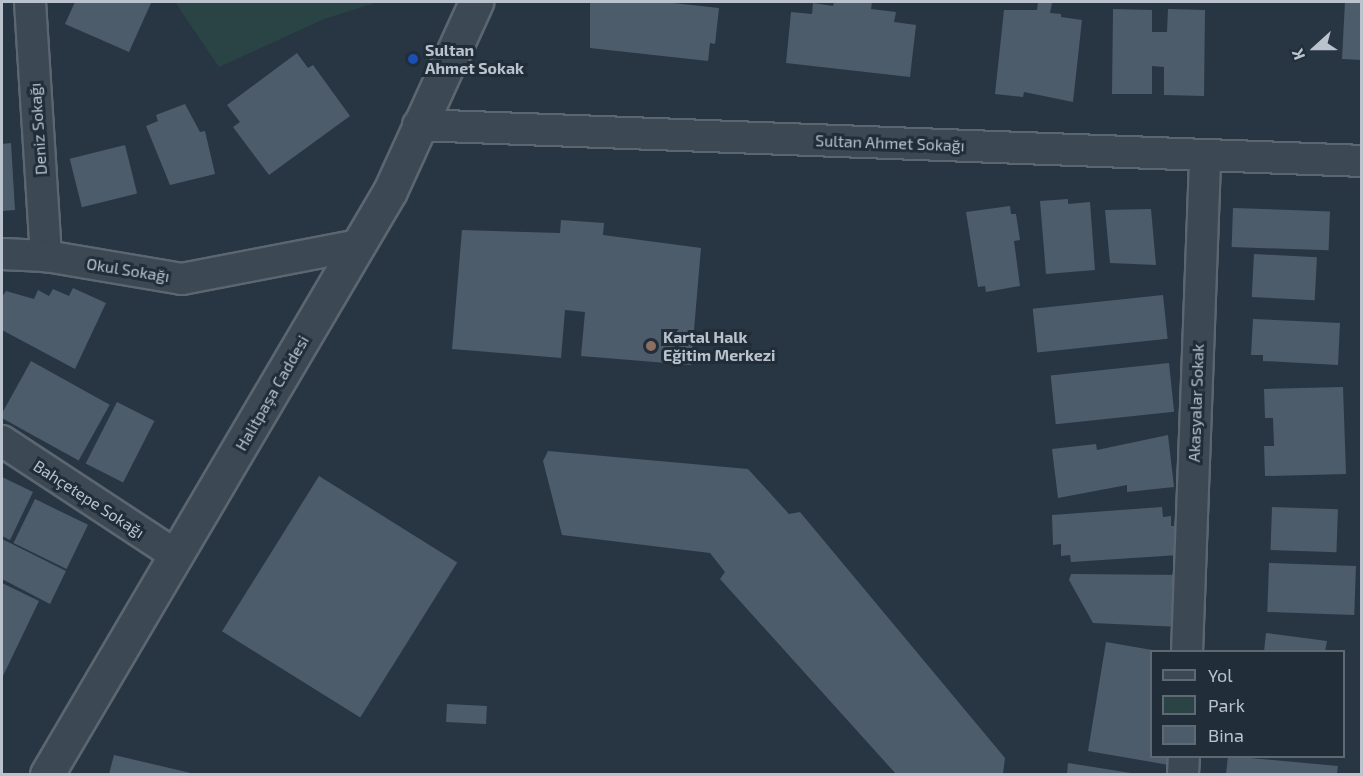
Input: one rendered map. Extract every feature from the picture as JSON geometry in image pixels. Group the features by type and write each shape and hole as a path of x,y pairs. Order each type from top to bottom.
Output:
{"street":[{"name":"Deniz Sokağı","path":"30,2 46,256"},
{"name":"Halitpaşa Caddesi","path":"47,774 390,191 418,125 476,2"},
{"name":"Sultan Ahmet Sokağı","path":"418,125 1362,161"},
{"name":"Akasyalar Sokak","path":"1187,650 1205,155"},
{"name":"Okul Sokağı","path":"2,254 46,256 182,279 359,245"},
{"name":"Bahçetepe Sokağı","path":"2,441 177,556"},
{"path":"1183,774 1184,758"}],"green space":[{"path":"175,2 378,2 324,19 219,67"}],"building":[{"path":"75,2 151,3 129,52 65,24"},
{"path":"590,2 664,2 719,8 715,44 710,43 708,61 590,48"},
{"path":"834,2 872,2 871,9 896,12 894,22 916,25 910,77 786,63 791,12 812,14 813,3 833,6"},
{"path":"1038,2 1052,3 1050,13 1082,20 1073,102 1024,92 1023,97 995,94 1004,10 1037,10"},
{"path":"1345,2 1362,2 1362,60 1342,59"},
{"path":"1113,9 1152,10 1152,32 1167,32 1168,9 1205,10 1204,96 1164,95 1164,67 1152,66 1152,94 1112,94"},
{"path":"297,53 308,68 313,65 350,116 269,175 233,127 240,122 227,105"},
{"path":"185,104 200,132 205,131 215,174 170,185 146,126 158,121 156,115"},
{"path":"11,143 15,210 2,211 2,144"},
{"path":"125,145 137,194 82,207 70,159"},
{"path":"1068,199 1068,204 1090,202 1095,270 1046,274 1040,201"},
{"path":"1010,206 1011,214 1016,214 1020,240 1014,241 1020,286 986,292 985,286 978,287 966,212"},
{"path":"1233,208 1330,211 1329,250 1232,247"},
{"path":"1151,209 1156,265 1110,263 1105,210"},
{"path":"561,220 604,223 603,235 701,248 691,365 581,356 585,312 565,310 561,358 452,349 462,230 560,233"},
{"path":"1254,254 1317,257 1315,300 1252,297"},
{"path":"73,288 106,303 75,369 2,330 2,297 6,291 34,299 38,290 49,296 53,289 69,296"},
{"path":"1163,295 1168,339 1037,352 1033,309"},
{"path":"1253,319 1340,323 1338,365 1263,361 1263,355 1251,355"},
{"path":"31,361 110,405 79,461 2,418 2,413"},
{"path":"1169,363 1174,412 1056,424 1051,375"},
{"path":"1343,387 1346,474 1265,476 1264,446 1274,446 1273,418 1265,418 1264,389"},
{"path":"117,402 154,421 123,483 86,463"},
{"path":"1168,435 1174,487 1127,492 1127,485 1058,498 1052,449 1096,444 1097,450"},
{"path":"548,451 748,469 789,514 800,512 1005,758 1003,774 896,774 720,579 725,572 710,553 562,535 543,461"},
{"path":"319,476 457,562 360,718 222,631"},
{"path":"2,477 33,492 10,540 2,536"},
{"path":"35,499 88,525 67,569 14,543"},
{"path":"1162,507 1163,517 1171,516 1171,526 1177,526 1179,555 1071,562 1070,555 1061,556 1061,544 1053,545 1052,515"},
{"path":"1272,507 1338,509 1336,552 1270,550"},
{"path":"2,539 66,571 50,604 2,579"},
{"path":"1269,563 1356,566 1354,615 1267,612"},
{"path":"1071,574 1183,575 1181,627 1093,623 1069,580"},
{"path":"2,583 39,601 2,678"},
{"path":"1266,633 1327,641 1325,650 1264,650"},
{"path":"1106,642 1152,650 1150,650 1150,758 1170,758 1169,765 1088,751"},
{"path":"447,704 487,706 486,724 446,722"},
{"path":"114,755 195,774 109,774"},
{"path":"1228,758 1338,766 1337,774 1226,774"},
{"path":"1068,763 1131,773 1131,774 1067,774"}],"place":[{"name":"Sultan Ahmet Sokak","path":"413,59"},
{"name":"Kartal Halk Eğitim Merkezi","path":"651,346"}]}
